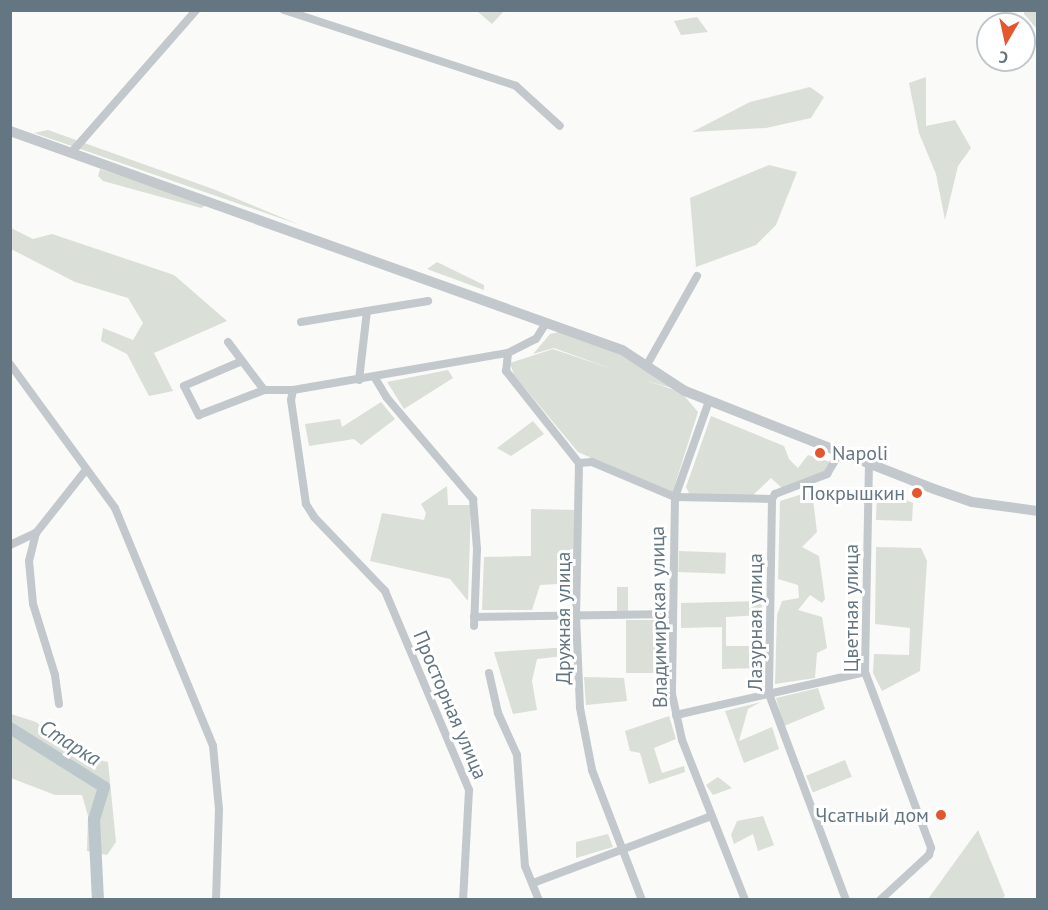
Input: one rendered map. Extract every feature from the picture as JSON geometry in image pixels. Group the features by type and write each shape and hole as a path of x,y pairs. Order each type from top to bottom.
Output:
{"street":[{"path":"71,153 196,10"},
{"path":"284,10 516,86 560,126"},
{"path":"10,131 622,350 648,363 673,384 709,401 972,502 1038,510"},
{"path":"648,363 697,276"},
{"path":"301,322 428,301"},
{"path":"359,380 367,311"},
{"path":"242,361 184,386 199,415 264,390 293,390 375,378 508,353 536,339 546,323"},
{"path":"228,342 264,390"},
{"path":"508,353 506,371 579,463 591,462 675,497 772,499 775,494 827,474 840,452"},
{"path":"10,364 115,508 129,536 185,686 213,746 219,809 216,900"},
{"path":"375,378 387,398 473,500 477,549 474,621 672,614"},
{"name":"Просторная улица","path":"293,390 291,400 306,504 314,517 366,568 385,591 469,790 463,900"},
{"name":"Владимирская улица","path":"709,401 675,497 672,694 676,715 711,816 745,900"},
{"name":"Дружная улица","path":"579,463 576,616 580,708 586,745 642,900"},
{"name":"Цветная улица","path":"869,463 865,672 931,848 929,855 880,900"},
{"path":"10,545 36,533 86,470"},
{"name":"Лазурная улица","path":"772,499 769,694 846,900"},
{"path":"36,533 28,578 59,704"},
{"path":"676,715 865,672"},
{"path":"489,673 494,702 517,755 525,866 539,900"},
{"path":"532,884 711,816"}],"shaded area":[{"path":"477,11 504,11 492,24"},
{"path":"1037,11 1037,29 1036,12 1024,12"},
{"path":"697,17 708,32 681,35 674,21"},
{"path":"926,77 926,126 955,120 971,148 958,166 945,220 936,174 919,133 909,83"},
{"path":"810,87 824,97 811,118 766,128 692,132 750,102"},
{"path":"48,130 213,189 300,225 34,133"},
{"path":"769,165 797,172 776,225 756,245 696,267 690,198"},
{"path":"100,169 207,205 201,208 103,181 98,176"},
{"path":"11,228 33,239 52,234 174,275 227,321 154,353 173,391 149,396 127,354 101,341 103,328 133,340 143,323 128,298 75,282 11,249"},
{"path":"437,262 484,285 484,290 427,269"},
{"path":"559,332 612,350 675,389 644,380 681,392 698,412 672,494 578,452 514,375 510,363 553,349 615,370 554,348 533,354 550,334"},
{"path":"448,370 453,378 404,409 387,382"},
{"path":"381,402 395,419 361,445 354,439 309,446 305,424 340,419 342,427"},
{"path":"711,416 784,446 789,459 798,468 808,455 834,463 826,474 783,489 771,478 752,496 690,495 686,487"},
{"path":"533,421 544,434 511,456 497,448"},
{"path":"447,486 448,505 471,505 468,601 450,579 370,561 382,513 424,520 426,513 421,504"},
{"path":"877,488 913,503 912,521 876,520"},
{"path":"812,491 817,532 802,547 819,556 825,599 822,603 810,595 798,610 822,617 827,648 817,653 815,678 775,684 777,615 782,601 799,598 798,585 778,579 780,501"},
{"path":"531,509 578,510 573,583 540,585 532,610 482,610 484,557 531,556"},
{"path":"876,547 921,548 927,561 920,671 882,691 873,673 874,654 909,655 910,628 875,624"},
{"path":"679,551 726,553 725,574 678,572"},
{"path":"617,587 628,587 628,611 617,611"},
{"path":"762,601 762,615 726,617 726,646 762,646 762,668 722,669 722,627 681,628 681,603"},
{"path":"626,620 666,620 666,673 626,673"},
{"path":"571,647 572,655 537,659 532,681 537,710 513,714 494,652"},
{"path":"584,677 624,678 627,701 586,705"},
{"path":"818,688 825,709 784,726 776,698"},
{"path":"761,702 748,709 739,741 772,727 779,749 744,763 725,711"},
{"path":"11,714 36,722 73,753 108,762 116,842 107,855 87,851 88,816 82,795 55,795 11,778"},
{"path":"669,716 676,739 654,748 662,773 684,766 685,772 649,784 640,753 630,751 625,731"},
{"path":"845,760 852,777 813,792 806,776"},
{"path":"718,777 732,788 713,795 706,785"},
{"path":"763,816 774,845 758,851 753,834 734,844 731,835 737,821"},
{"path":"978,830 1005,896 1000,900 928,899"},
{"path":"608,834 613,847 576,858 576,842"}],"waterway":[{"name":"Старка","path":"10,728 104,787 94,819 98,900"}],"place":[{"name":"Napoli","path":"820,453"},
{"name":"Покрышкин","path":"917,493"},
{"name":"Чсатный дом","path":"941,815"}]}
